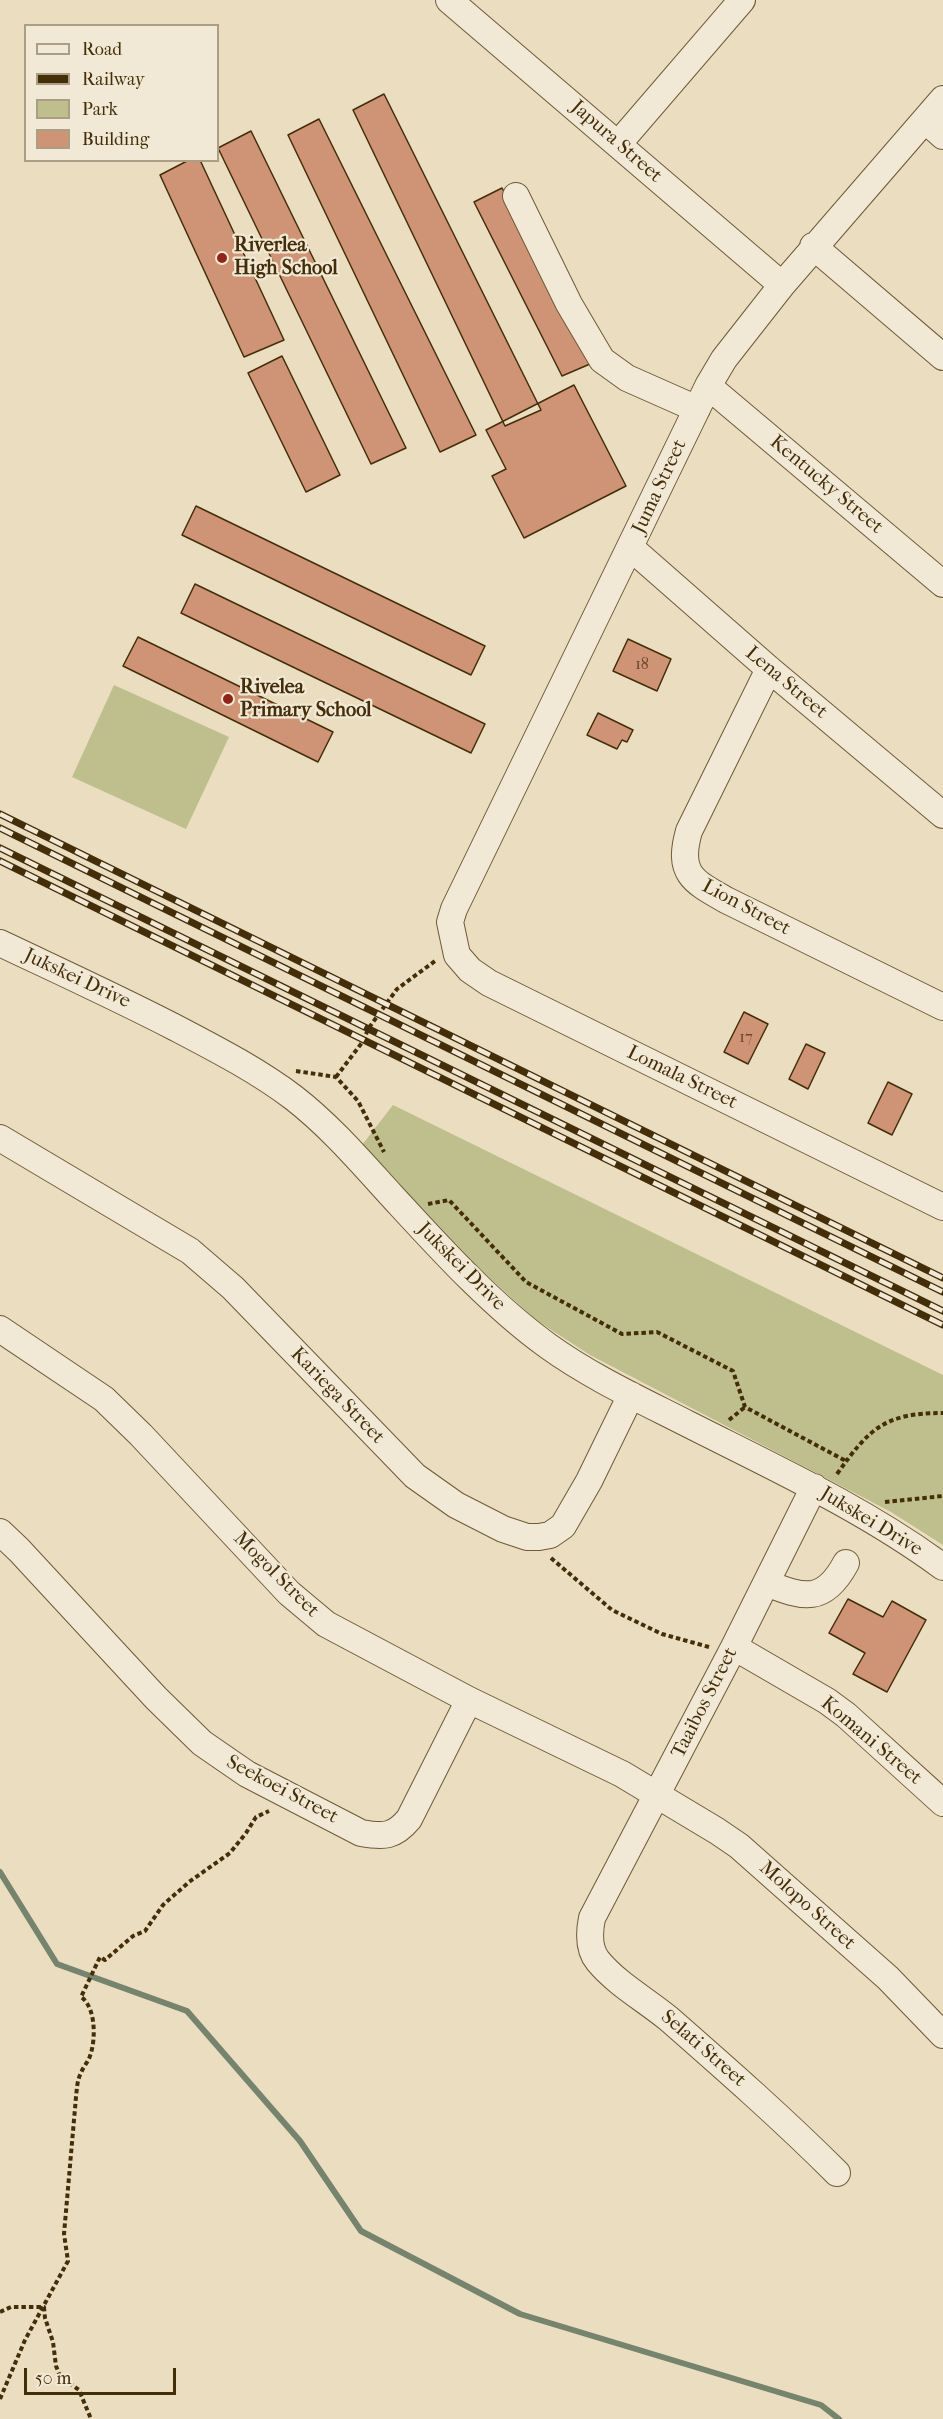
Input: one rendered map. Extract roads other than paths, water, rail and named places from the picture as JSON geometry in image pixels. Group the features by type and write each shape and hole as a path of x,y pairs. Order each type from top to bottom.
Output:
{"street":[{"name":"Japura Street","path":"449,0 619,143 782,285"},
{"path":"619,143 742,0"},
{"name":"Juma Street","path":"457,955 450,922 454,909 708,386 724,359 813,246 934,128 943,99"},
{"path":"516,196 569,304 602,360 627,378 697,409"},
{"path":"813,246 943,357"},
{"name":"Kentucky Street","path":"708,386 943,584"},
{"name":"Lena Street","path":"631,548 769,669 943,815"},
{"name":"Lion Street","path":"769,669 689,831 683,856 689,875 703,887 726,900 943,1007"},
{"name":"Jukskei Drive","path":"0,943 141,1010 257,1072 295,1099 346,1145 404,1209 500,1307 527,1330 584,1370 820,1491 900,1537 943,1567"},
{"name":"Lomala Street","path":"457,955 470,970 489,983 943,1207"},
{"name":"Kariega Street","path":"0,1138 190,1251 255,1310 357,1419 415,1476 435,1492 478,1518 503,1529 527,1537 539,1537 556,1532 568,1520 631,1395"},
{"name":"Mogol Street","path":"0,1329 104,1400 310,1611 344,1635 469,1700 613,1769 657,1794"},
{"name":"Taaibos Street","path":"592,1918 766,1583 820,1491"},
{"name":"Seekoei Street","path":"0,1532 156,1698 202,1743 246,1774 361,1833 376,1836 389,1835 400,1830 416,1808 469,1700"},
{"path":"766,1583 798,1594 818,1594 828,1588 839,1576 846,1563"},
{"name":"Komani Street","path":"734,1647 827,1701 943,1803"},
{"name":"Molopo Street","path":"657,1794 739,1846 888,1978 943,2036"},
{"name":"Selati Street","path":"592,1918 589,1930 590,1945 597,1959 793,2129 837,2174"}],"waterway":[{"path":"0,1872 57,1964 187,2011 300,2141 361,2231 520,2314 821,2405 839,2419"}],"railway":[{"path":"0,814 943,1278"},
{"path":"0,828 943,1292"},
{"path":"0,848 943,1311"},
{"path":"0,861 943,1325"}],"place":[{"name":"Riverlea High School","path":"222,258"},
{"name":"Rivelea Primary School","path":"228,699"}]}
